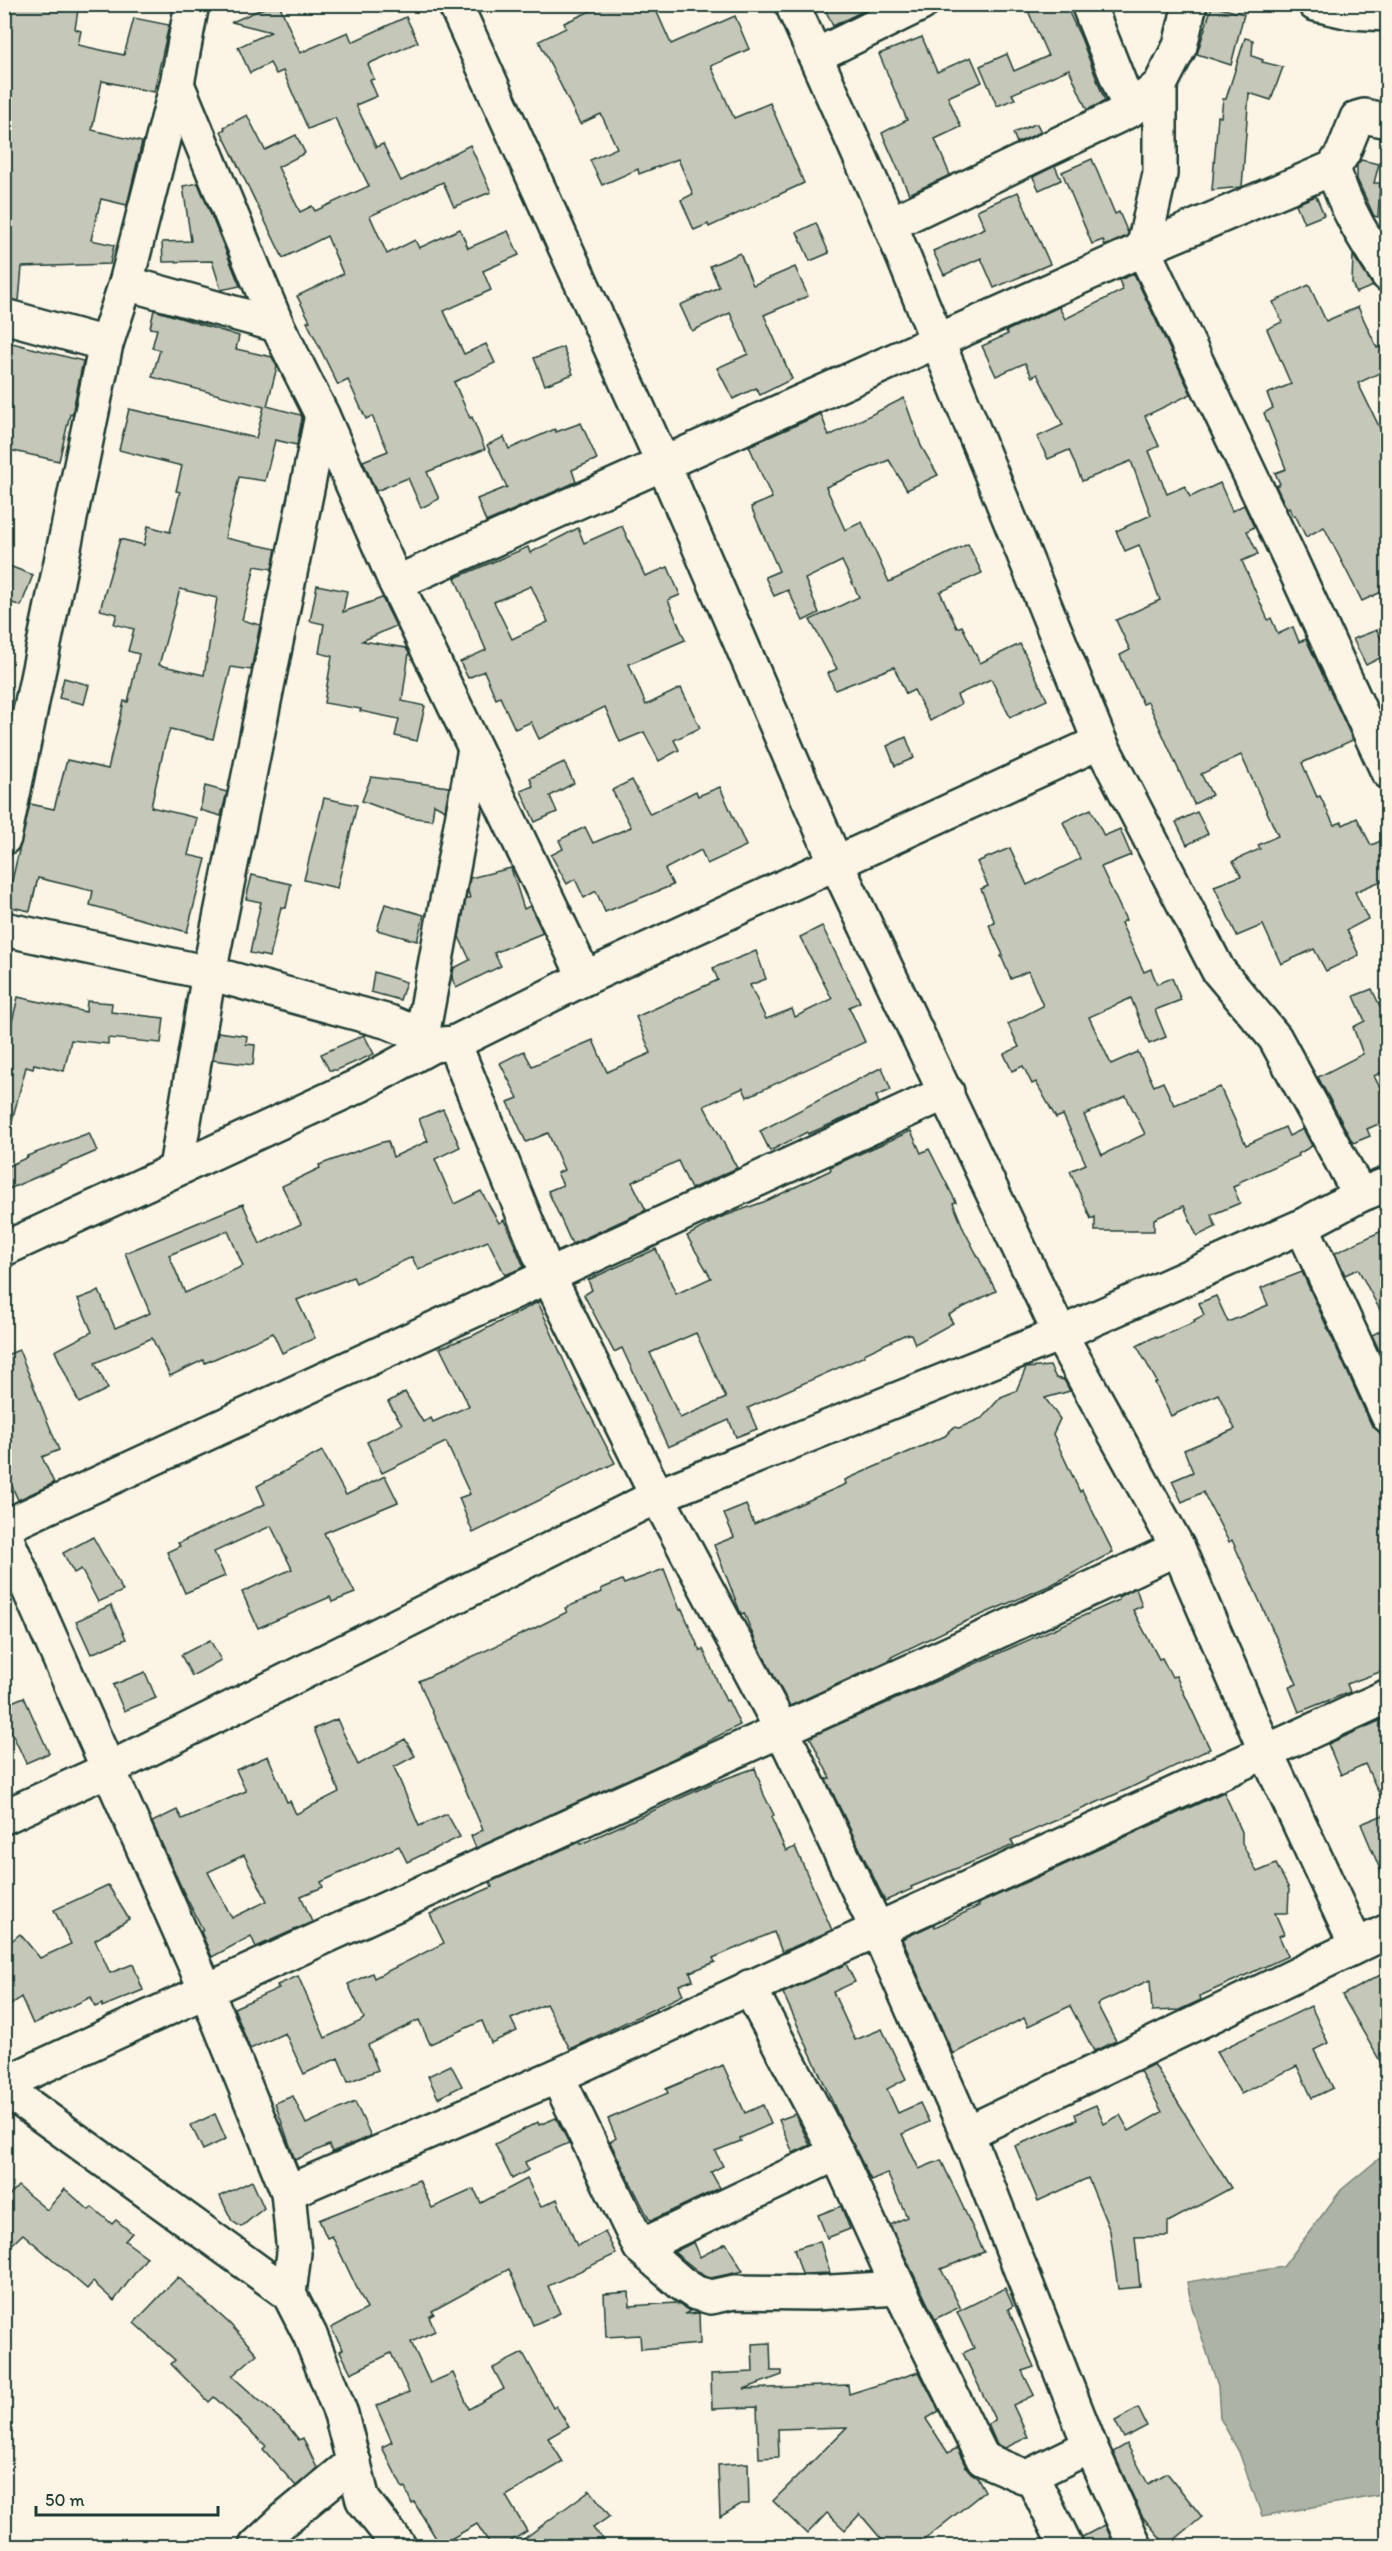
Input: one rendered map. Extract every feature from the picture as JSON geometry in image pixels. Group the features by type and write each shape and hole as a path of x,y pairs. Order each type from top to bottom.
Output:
{"street":[{"path":"454,4 663,463 836,863 947,1092 1060,1334 1178,1548 1266,1752 1356,1945"},
{"path":"4,1817 108,1770 657,1496 1060,1334 1302,1226 1374,1190 1275,1038 1218,970 1100,742 890,224 792,4"},
{"path":"815,56 921,4"},
{"path":"1088,4 1130,110"},
{"path":"890,224 1130,110 1160,85 1180,46 1190,4"},
{"path":"1315,4 1350,12 1388,14"},
{"path":"4,838 106,344 126,283 177,84 181,7"},
{"path":"177,84 277,325 322,415 396,583 585,978"},
{"path":"1160,85 1160,174 1143,249 1388,772"},
{"path":"396,583 1143,249 1333,168 1343,153 1357,118 1364,116 1388,121"},
{"path":"1333,168 1342,199 1352,219 1388,275"},
{"path":"126,283 277,325"},
{"path":"4,316 106,344"},
{"path":"176,1168 209,973 322,415"},
{"path":"4,1249 360,1085 436,1041 585,978 1100,742"},
{"path":"475,749 436,1041 657,1496 782,1730 878,1931 967,2133 1090,2446 1134,2547"},
{"path":"4,929 209,973 389,1022 436,1041"},
{"path":"4,1527 947,1092"},
{"path":"1302,1226 1388,1416"},
{"path":"4,1533 206,1990 288,2192 294,2253 289,2294"},
{"path":"399,2547 363,2500 341,2414 310,2335 289,2294 4,2086 206,1990 913,1672 1178,1548"},
{"path":"288,2192 557,2076 1388,1696"},
{"path":"967,2133 1388,1931"},
{"path":"749,1987 837,2153 899,2288 983,2459 1023,2476 1031,2475 1090,2446"},
{"path":"557,2076 640,2247 682,2284 696,2293 711,2297 734,2292 814,2293 899,2288"},
{"path":"640,2247 837,2153"},
{"path":"256,2547 286,2518 354,2463"},
{"path":"1031,2475 1066,2547"}],"shaded area":[{"path":"1387,2152 1387,2494 1262,2516 1239,2452 1220,2418 1218,2386 1192,2307 1187,2282 1283,2267 1341,2190"}],"building":[{"path":"4,4 79,4 75,29 81,31 78,45 124,55 134,18 169,25 154,92 102,81 92,130 142,142 127,205 101,199 91,240 114,245 110,264 22,267 19,301 4,298"},
{"path":"273,4 279,4 300,53 348,32 352,42 406,17 418,42 368,64 374,79 370,80 377,96 356,105 376,147 383,144 401,181 470,145 491,192 454,207 443,182 370,216 387,254 415,240 419,248 460,229 468,248 508,231 519,255 483,271 491,290 444,311 464,354 486,344 495,363 454,382 485,449 427,472 439,499 421,508 408,478 376,491 363,461 388,451 372,416 366,419 348,380 338,385 297,296 343,274 327,236 283,258 221,131 225,129 224,127 247,115 265,150 296,135 305,153 278,167 300,212 312,206 315,211 369,186 335,118 308,129 283,71 276,74 270,63 250,73 238,47 271,32 232,22"},
{"path":"606,4 649,4 652,11 656,10 671,44 735,16 749,49 711,66 734,118 770,103 804,183 709,227 708,224 694,230 681,200 693,194 678,159 639,174 638,169 602,185 590,160 617,148 601,114 580,124 539,41 566,28 564,23"},
{"path":"835,4 877,4 833,26 825,9"},
{"path":"1025,4 1065,4 1081,38 1105,101 1087,110 1069,69 1012,94 1015,99 997,106 980,66 1007,54 1014,71 1048,56"},
{"path":"1212,6 1244,14 1231,65 1197,54"},
{"path":"922,37 937,72 971,57 982,82 948,97 961,127 935,139 950,175 909,194 882,133 907,120 879,54"},
{"path":"1245,38 1253,40 1252,56 1263,60 1262,62 1283,67 1271,100 1249,93 1242,187 1212,190 1218,116 1221,117 1223,99 1226,99"},
{"path":"1035,124 1041,132 1017,143 1013,133"},
{"path":"1092,159 1115,214 1119,212 1128,233 1127,236 1105,246 1103,240 1092,244 1062,172"},
{"path":"1361,160 1379,164 1374,183 1380,183 1378,217 1374,216 1357,179 1357,165"},
{"path":"1055,166 1061,180 1039,190 1033,177"},
{"path":"198,183 240,286 221,290 212,261 163,262 162,242 191,241 183,186"},
{"path":"1018,192 1050,264 994,288 981,258 944,275 933,251 985,228 977,210"},
{"path":"1316,196 1324,215 1304,223 1296,204"},
{"path":"816,223 829,253 810,261 797,232"},
{"path":"740,253 753,285 795,267 808,296 764,315 792,379 760,395 756,388 733,399 717,368 748,354 730,313 692,331 680,305 719,287 710,266"},
{"path":"1353,255 1373,286 1356,293 1352,283"},
{"path":"1134,274 1191,394 1145,416 1159,446 1149,451 1167,494 1185,486 1190,497 1220,483 1232,511 1244,505 1254,527 1247,531 1258,554 1242,561 1268,620 1271,618 1278,634 1293,627 1299,642 1306,639 1353,740 1302,763 1317,797 1320,796 1334,825 1342,822 1343,825 1357,818 1371,845 1388,838 1388,878 1355,892 1368,919 1347,930 1359,955 1326,971 1314,949 1281,964 1263,925 1237,936 1214,886 1241,876 1233,861 1260,849 1258,845 1278,836 1241,755 1201,774 1212,795 1194,804 1148,702 1143,704 1120,655 1130,650 1116,620 1160,600 1139,545 1125,551 1116,531 1151,515 1131,461 1082,481 1069,450 1048,459 1037,437 1063,425 1037,374 1032,377 1025,363 996,376 982,346 1008,334 1006,331 1059,307 1065,319 1123,290 1119,280"},
{"path":"1309,285 1326,321 1358,307 1377,348 1388,344 1388,369 1358,383 1388,445 1388,589 1362,601 1324,527 1306,537 1295,515 1293,516 1289,508 1287,509 1276,486 1280,484 1275,473 1286,469 1264,413 1273,408 1267,394 1291,384 1267,329 1282,322 1273,302"},
{"path":"154,310 239,336 236,349 272,357 277,367 267,406 301,415 302,418 297,445 275,440 265,481 239,477 225,538 276,549 272,569 255,566 242,620 260,625 251,670 231,667 213,739 170,729 164,748 151,807 197,818 188,855 206,859 187,932 90,905 93,891 38,878 30,911 6,906 30,804 54,809 67,760 108,769 124,701 128,702 139,654 128,651 134,629 114,624 117,614 100,610 120,539 144,545 148,526 170,532 180,492 176,491 182,466 119,450 129,409 256,438 264,407 152,377 160,350 152,348 157,329 150,328","holes":["180,589 217,598 204,675 159,665"]},
{"path":"4,341 83,361 72,415 70,414 59,461 4,449"},
{"path":"563,347 573,374 545,385 534,358"},
{"path":"904,398 921,446 938,475 907,490 889,460 826,487 845,530 862,522 889,582 968,544 982,573 940,592 957,628 962,626 980,663 1020,644 1047,700 1010,717 991,679 957,695 961,704 930,721 914,690 906,694 894,667 835,690 828,673 837,669 810,620 859,597 842,561 805,579 819,613 803,621 788,590 774,596 765,577 779,571 751,507 772,498 749,446 821,414 829,436"},
{"path":"581,423 597,459 572,470 576,482 486,522 477,499 507,487 487,445 504,437 509,449 555,429 556,432"},
{"path":"622,526 645,576 668,567 680,595 668,600 685,640 629,664 646,705 681,688 700,728 674,740 679,750 659,761 644,732 620,742 605,707 539,739 531,722 515,729 500,697 496,699 484,671 468,678 460,662 486,650 455,578 528,547 530,553 578,528 584,543","holes":["531,586 548,622 512,639 494,602"]},
{"path":"4,564 33,575 21,606 4,600"},
{"path":"317,585 347,591 343,612 382,598 396,626 362,641 406,648 409,653 402,701 425,706 417,741 395,736 399,719 360,711 361,709 324,703 332,656 319,653 324,624 310,621"},
{"path":"1377,630 1388,654 1366,665 1353,639"},
{"path":"64,678 89,685 84,704 59,698"},
{"path":"906,737 914,758 895,766 887,746"},
{"path":"564,762 574,783 550,796 557,812 535,822 521,791 533,786 530,778"},
{"path":"371,777 449,787 445,810 434,804 432,820 406,817 362,801"},
{"path":"632,780 650,814 696,791 698,796 720,787 746,846 707,864 701,850 665,869 673,885 605,912 596,891 584,898 575,879 567,884 551,855 563,849 559,840 585,827 593,843 631,827 612,790"},
{"path":"205,786 227,792 221,816 200,810"},
{"path":"324,798 357,805 337,888 304,880"},
{"path":"1091,809 1104,836 1120,829 1131,855 1101,867 1126,920 1121,923 1144,972 1151,969 1157,984 1172,978 1181,1000 1155,1010 1166,1037 1149,1044 1131,998 1089,1017 1111,1064 1138,1052 1154,1086 1163,1082 1174,1105 1220,1087 1246,1145 1285,1127 1289,1136 1303,1129 1312,1146 1298,1154 1299,1156 1239,1182 1240,1184 1233,1187 1240,1203 1211,1215 1216,1227 1197,1236 1184,1206 1154,1219 1154,1231 1095,1231 1095,1217 1091,1219 1070,1171 1086,1164 1063,1115 1056,1118 1036,1082 1032,1084 1023,1066 1012,1071 1004,1054 1019,1047 1008,1024 1043,1006 1028,971 1011,979 989,925 995,923 981,889 988,886 977,862 1010,848 1027,885 1080,859 1063,822","holes":["1126,1096 1145,1134 1102,1155 1084,1115"]},
{"path":"1197,812 1208,834 1187,845 1176,822"},
{"path":"511,868 524,909 530,906 543,933 494,953 501,966 456,988 452,978 454,968 470,960 459,937 466,898 470,898 468,891 470,878"},
{"path":"252,875 291,884 286,908 281,907 270,957 250,953 261,902 246,899"},
{"path":"385,904 424,915 417,941 377,930"},
{"path":"822,926 860,1002 849,1007 865,1042 747,1097 743,1088 704,1106 737,1168 691,1189 678,1161 632,1182 646,1210 572,1244 548,1191 563,1185 557,1173 564,1170 548,1133 526,1142 508,1102 518,1098 500,1063 524,1051 532,1066 593,1040 607,1072 651,1053 636,1017 718,980 713,968 756,951 766,979 750,985 766,1019 792,1009 795,1017 832,999 800,937"},
{"path":"374,972 406,982 400,1000 371,992"},
{"path":"1372,989 1388,1024 1388,1069 1374,1076 1388,1103 1388,1120 1367,1129 1370,1136 1353,1143 1318,1077 1363,1054 1353,1027 1365,1021 1354,996"},
{"path":"18,997 86,1012 87,1001 112,1003 111,1012 164,1018 161,1043 108,1038 108,1044 71,1040 64,1071 34,1064 33,1069 26,1067 11,1125 4,1124 4,1025 11,1026"},
{"path":"218,1032 247,1036 246,1044 255,1045 253,1065 213,1060"},
{"path":"364,1035 374,1054 337,1070 329,1070 321,1054"},
{"path":"882,1067 891,1090 876,1096 879,1103 808,1134 807,1132 770,1151 760,1131"},
{"path":"443,1109 460,1147 435,1159 454,1204 481,1191 499,1223 504,1220 524,1267 505,1275 488,1241 418,1270 412,1257 356,1283 353,1277 297,1300 315,1338 282,1353 273,1333 205,1363 203,1360 170,1376 152,1338 95,1363 108,1389 79,1403 55,1351 92,1332 78,1299 99,1291 115,1328 150,1313 125,1253 243,1204 260,1244 301,1224 282,1186 320,1168 319,1165 379,1143 388,1141 393,1157 428,1141 419,1119","holes":["228,1231 243,1266 185,1293 169,1255"]},
{"path":"911,1131 921,1153 929,1149 956,1202 953,1203 964,1230 996,1291 948,1315 953,1323 915,1344 911,1334 904,1335 864,1354 865,1356 748,1408 757,1429 736,1437 729,1420 668,1447 622,1348 614,1352 584,1295 592,1290 588,1280 656,1249 676,1294 711,1278 687,1236 719,1218 766,1201 831,1170 830,1167","holes":["696,1333 726,1398 680,1418 650,1353"]},
{"path":"89,1133 97,1151 4,1191 4,1168 27,1156"},
{"path":"1388,1228 1388,1325 1358,1269 1345,1275 1335,1253"},
{"path":"1302,1272 1371,1424 1379,1432 1388,1449 1388,1669 1347,1684 1350,1692 1299,1712 1289,1687 1297,1684 1232,1540 1229,1542 1203,1492 1182,1502 1172,1481 1193,1472 1184,1450 1235,1429 1218,1394 1171,1416 1155,1383 1157,1382 1137,1346 1156,1336 1157,1338 1195,1322 1194,1320 1204,1315 1199,1303 1216,1296 1228,1322 1268,1305 1261,1288"},
{"path":"538,1302 575,1386 615,1463 473,1533 459,1498 470,1494 446,1442 382,1473 367,1442 402,1424 388,1402 405,1392 423,1422 431,1418 433,1422 469,1406 440,1348 474,1335"},
{"path":"1388,1327 1388,1369 1372,1335"},
{"path":"19,1350 59,1450 42,1457 54,1483 18,1500 4,1468 4,1356"},
{"path":"1050,1366 1056,1378 1064,1380 1070,1391 1045,1398 1060,1419 1053,1434 1080,1492 1082,1490 1113,1552 1051,1585 960,1624 891,1657 892,1659 790,1706 755,1640 744,1613 741,1614 714,1545 734,1537 724,1514 746,1505 754,1524 846,1484 845,1480 945,1436 954,1427 959,1428 982,1418 1001,1397 1016,1391 1026,1368"},
{"path":"322,1451 346,1495 385,1476 398,1502 324,1533 355,1593 332,1602 330,1597 258,1628 242,1592 292,1569 271,1526 214,1552 225,1576 185,1593 167,1552 180,1546 178,1543 265,1504 257,1486"},
{"path":"93,1537 123,1591 98,1602 81,1569 74,1573 63,1553"},
{"path":"664,1569 680,1610 682,1609 700,1651 703,1649 726,1701 728,1700 740,1725 675,1758 476,1848 471,1836 483,1830 419,1681 567,1612 565,1608 602,1592 601,1589 622,1580 624,1584"},
{"path":"1136,1588 1142,1606 1133,1610 1159,1659 1162,1658 1172,1677 1176,1676 1210,1749 1130,1788 1011,1840 1014,1845 911,1887 912,1889 885,1901 826,1779 830,1778 810,1737 1119,1600 1118,1597"},
{"path":"111,1605 126,1639 91,1654 76,1621"},
{"path":"210,1640 221,1660 192,1676 181,1655"},
{"path":"145,1672 156,1698 124,1711 113,1685"},
{"path":"24,1697 49,1753 26,1763 4,1716 4,1705"},
{"path":"1388,1717 1388,1812 1365,1764 1341,1775 1328,1744"},
{"path":"337,1719 358,1765 405,1739 415,1756 394,1767 419,1826 447,1814 460,1837 407,1862 399,1846 321,1882 323,1887 301,1896 312,1922 256,1947 251,1936 212,1957 201,1932 203,1930 152,1822 177,1810 182,1819 246,1791 236,1770 268,1756 287,1802 290,1801 296,1814 339,1792 314,1729","holes":["244,1855 267,1901 232,1918 208,1872"]},
{"path":"755,1768 774,1815 771,1817 786,1851 795,1847 832,1930 782,1952 774,1932 713,1958 715,1962 690,1972 693,1980 679,1985 683,1995 570,2049 546,2004 511,2019 517,2031 491,2043 482,2021 430,2044 419,2020 368,2045 378,2070 348,2082 338,2058 304,2074 285,2033 250,2049 234,2008 279,1988 277,1985 298,1976 325,2038 364,2018 348,1984 372,1973 374,1978 444,1943 430,1914 492,1887 490,1882 580,1842 581,1844 713,1783"},
{"path":"1224,1792 1242,1832 1242,1843 1257,1872 1276,1864 1289,1889 1288,1913 1275,1913 1284,1934 1279,1936 1288,1956 1200,1996 1201,2000 1179,2010 1152,2011 1150,1980 1097,2004 1116,2041 1094,2051 1070,2006 1028,2026 1024,2018 953,2054 902,1939 934,1924 935,1927 979,1906 978,1904"},
{"path":"1388,1813 1388,1886 1387,1886 1361,1824"},
{"path":"108,1885 129,1919 95,1940 110,1973 133,1964 143,1990 102,2007 102,2004 95,2007 91,1997 33,2024 21,1997 4,2011 4,1947 20,1934 40,1958 71,1944 54,1910"},
{"path":"846,1964 855,1982 833,1992 855,2040 882,2029 906,2079 887,2089 898,2113 920,2103 929,2122 902,2134 919,2169 941,2160 984,2252 941,2269 960,2307 935,2319 890,2225 907,2217 887,2173 871,2180 842,2123 783,1993"},
{"path":"1388,1971 1388,2075 1342,1995"},
{"path":"1311,2006 1328,2043 1314,2050 1333,2088 1312,2098 1297,2066 1241,2094 1216,2052"},
{"path":"1154,2064 1231,2188 1168,2222 1168,2236 1135,2237 1140,2287 1118,2289 1110,2231 1088,2178 1038,2201 1015,2146 1077,2120 1075,2114 1096,2105 1104,2124 1120,2115 1129,2131 1162,2112 1140,2071"},
{"path":"451,2065 462,2086 438,2098 428,2076"},
{"path":"723,2065 745,2113 763,2105 771,2124 740,2138 741,2141 715,2151 723,2166 711,2172 720,2188 650,2221 610,2142 616,2138 608,2119 668,2093 666,2089"},
{"path":"293,2096 306,2124 355,2102 371,2136 332,2152 329,2145 295,2160 275,2103"},
{"path":"215,2114 226,2139 203,2150 191,2125"},
{"path":"795,2114 810,2145 793,2153 779,2120"},
{"path":"556,2118 569,2143 525,2162 528,2170 512,2179 495,2144 538,2122 539,2125"},
{"path":"527,2179 541,2207 557,2199 577,2246 605,2232 616,2254 548,2286 560,2313 533,2325 509,2269 432,2311 434,2314 429,2317 435,2331 411,2342 430,2383 453,2373 469,2409 504,2389 493,2368 523,2353 553,2408 556,2406 569,2426 548,2438 563,2462 506,2496 527,2531 502,2547 492,2547 477,2524 440,2545 414,2502 412,2504 405,2488 403,2489 382,2447 392,2442 376,2406 409,2392 391,2353 351,2373 340,2351 343,2349 331,2328 367,2309 332,2236 327,2238 319,2220 419,2180 432,2208 474,2189 481,2203"},
{"path":"252,2181 264,2208 241,2227 232,2221 220,2196"},
{"path":"18,2186 47,2210 65,2189 89,2210 92,2207 112,2224 116,2220 132,2233 125,2241 147,2257 114,2301 93,2282 87,2289 23,2234 4,2252 4,2201"},
{"path":"841,2206 850,2229 827,2238 818,2215"},
{"path":"820,2241 830,2273 802,2274 794,2249"},
{"path":"694,2242 700,2257 726,2243 743,2271 711,2278 704,2276 674,2252"},
{"path":"178,2277 230,2324 257,2354 232,2376 288,2426 299,2440 303,2438 317,2468 296,2486 263,2449 266,2446 214,2397 209,2402 171,2364 175,2360 134,2323"},
{"path":"1005,2288 1013,2306 1008,2309 1034,2367 1022,2371 1034,2395 1013,2405 1028,2437 1005,2448 997,2445 988,2424 995,2420 963,2353 974,2348 957,2312"},
{"path":"629,2292 630,2306 676,2303 690,2311 685,2314 699,2313 700,2344 641,2349 640,2335 606,2337 604,2294"},
{"path":"770,2343 771,2371 782,2371 782,2375 744,2389 848,2385 849,2394 919,2372 939,2411 926,2419 948,2453 957,2448 966,2467 977,2477 985,2491 915,2547 888,2547 860,2514 845,2530 827,2513 807,2534 773,2501 847,2427 778,2429 779,2457 759,2458 757,2407 712,2409 711,2374 753,2372 752,2344"},
{"path":"1138,2408 1147,2426 1124,2438 1115,2421"},
{"path":"1127,2444 1148,2484 1167,2473 1202,2517 1167,2546 1142,2516 1113,2452"},
{"path":"748,2463 749,2504 741,2504 720,2517 718,2465"},
{"path":"590,2490 610,2516 593,2528 609,2547 513,2547"},
{"path":"1105,2525 1115,2547 1085,2547 1082,2537"}]}
